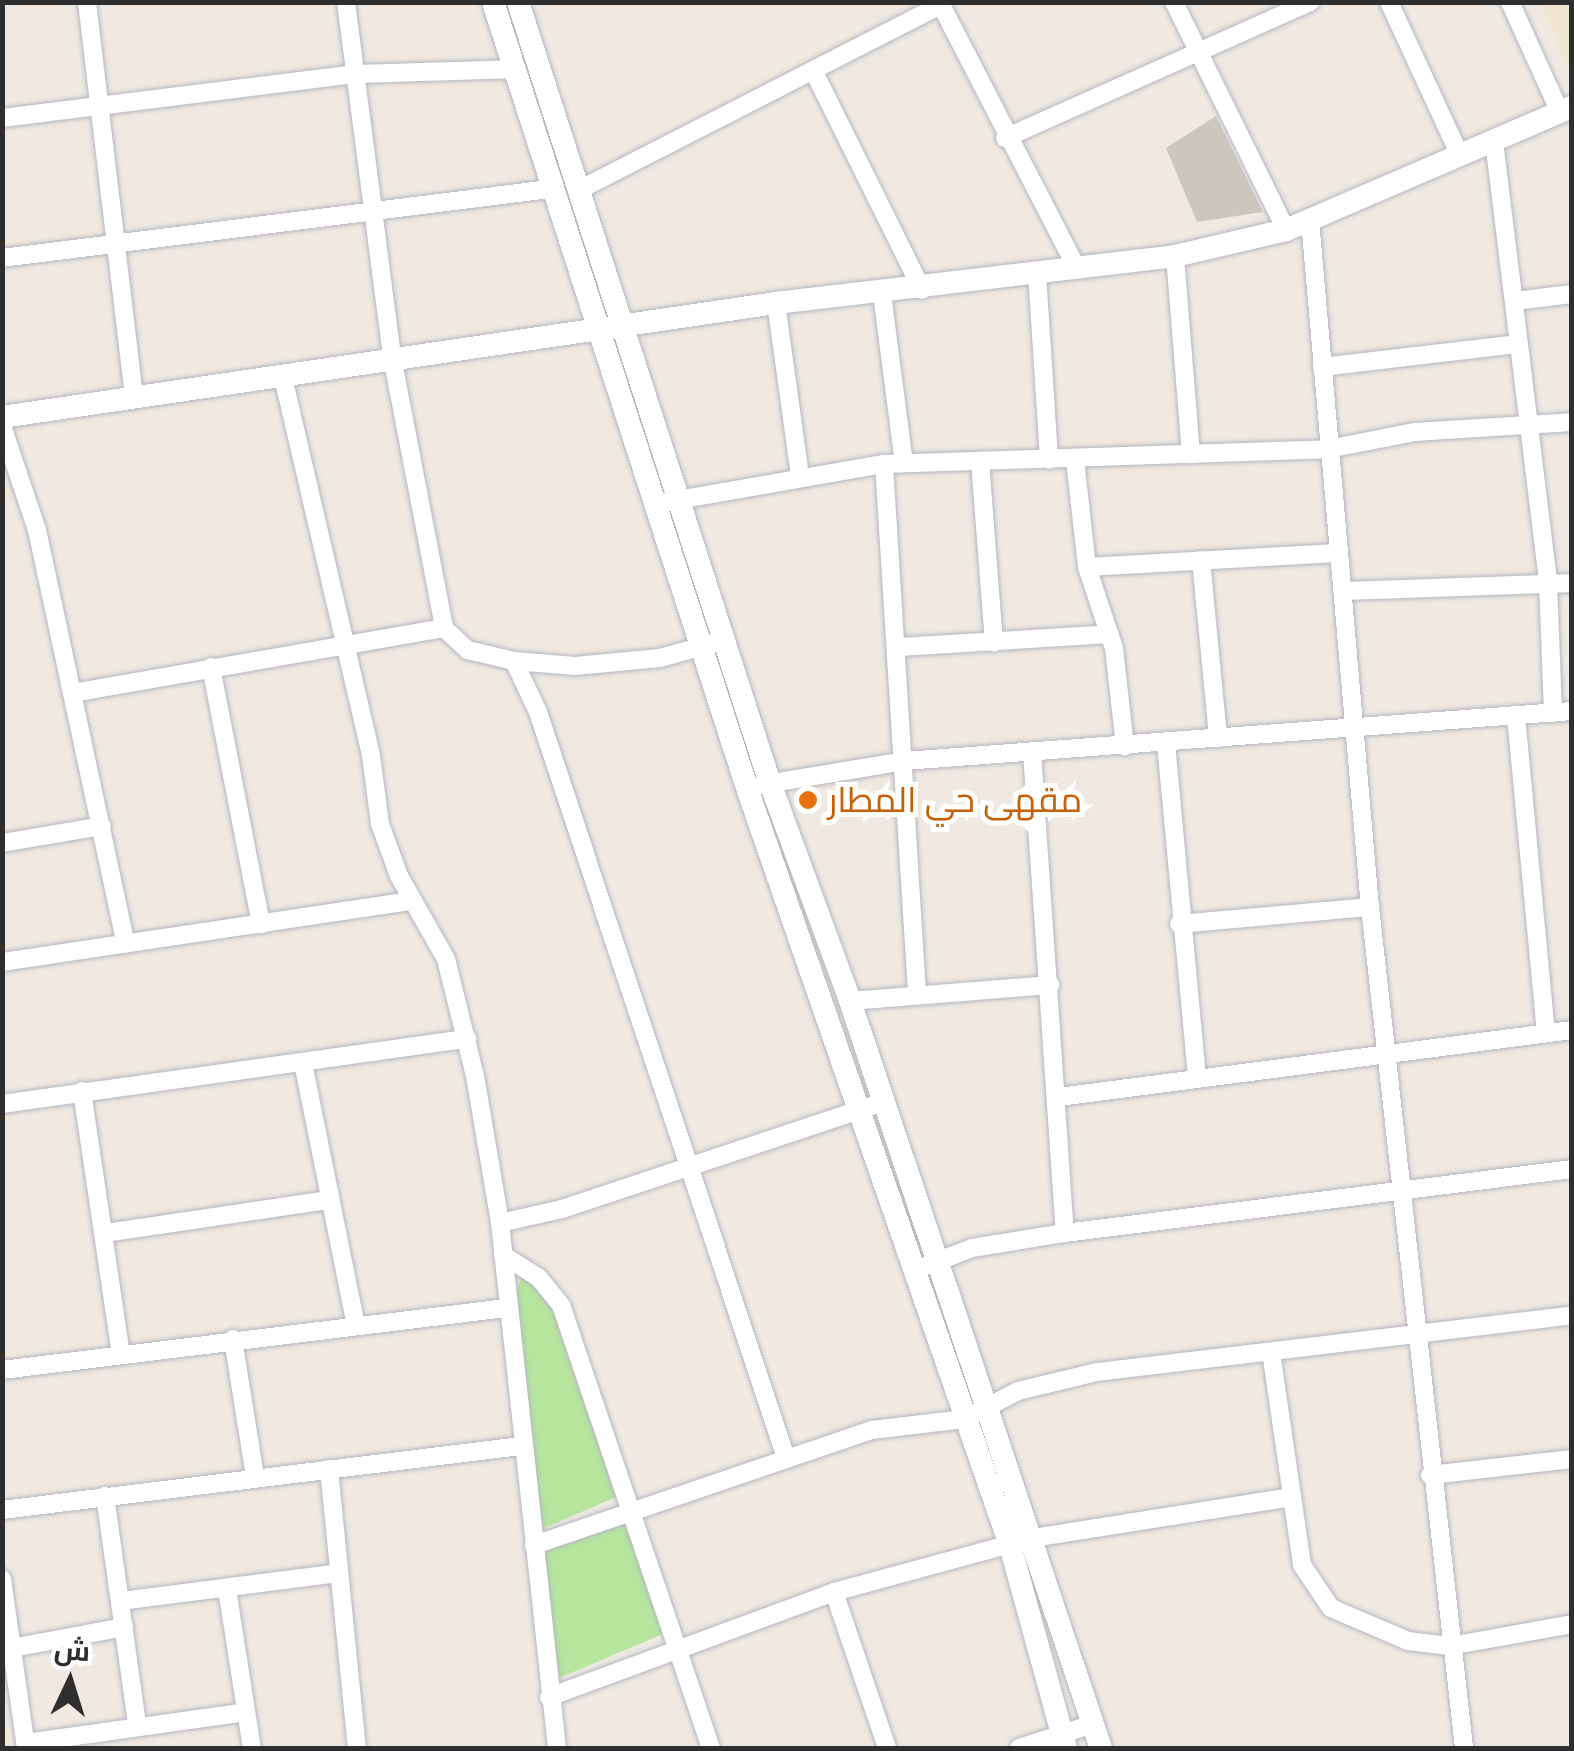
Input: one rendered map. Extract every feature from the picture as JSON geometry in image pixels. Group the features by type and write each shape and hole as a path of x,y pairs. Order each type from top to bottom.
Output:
{"street":[{"path":"86,2 134,398"},
{"path":"346,2 393,362 444,628 468,650 514,661 575,666 713,643"},
{"path":"494,2 514,69 578,191 623,327 678,496 713,643 860,1109 987,1410 1101,1748"},
{"path":"518,2 544,121 550,189 656,506 713,643"},
{"path":"1174,2 1286,230"},
{"path":"1005,138 1310,2"},
{"path":"1389,2 1460,156"},
{"path":"2,417 597,334 776,303 922,290 1174,256 1286,230 1566,109 1510,2"},
{"path":"578,191 942,3 1005,138 1077,268"},
{"path":"2,118 356,74 514,69"},
{"path":"814,72 922,290"},
{"path":"759,786 904,762 1562,712 1494,140"},
{"path":"2,258 116,240 374,213 550,189"},
{"path":"1310,220 1337,553 1347,591 1370,907 1430,1475 1464,1748"},
{"path":"1174,256 1191,454"},
{"path":"1037,273 1050,460"},
{"path":"882,294 904,462"},
{"path":"1515,301 1572,294"},
{"path":"776,303 800,474"},
{"path":"1322,367 1519,344"},
{"path":"283,378 341,644 371,755 384,839 412,901 446,959 467,1040 500,1223 506,1308 556,1748"},
{"path":"656,506 678,496 800,474 904,462 1076,460 1328,449 1415,432 1572,422"},
{"path":"2,426 37,530 126,944"},
{"path":"1076,460 1086,567 1110,634 1125,746"},
{"path":"980,461 994,642"},
{"path":"884,464 900,647 917,993"},
{"path":"1086,567 1337,553"},
{"path":"1201,560 1218,738"},
{"path":"1347,591 1572,583"},
{"path":"72,693 444,628"},
{"path":"900,647 1110,634"},
{"path":"514,661 538,712 786,1458"},
{"path":"211,666 261,924"},
{"path":"1516,716 1546,1034"},
{"path":"1166,743 1179,924 1196,1078"},
{"path":"1032,752 1065,1232"},
{"path":"759,786 850,1002 884,1102 964,1419 1010,1545 1064,1743"},
{"path":"2,844 102,826"},
{"path":"2,962 412,901"},
{"path":"1179,924 1370,907"},
{"path":"850,1002 917,993 1050,985"},
{"path":"1058,1096 1572,1030"},
{"path":"2,1104 467,1040"},
{"path":"303,1063 356,1325"},
{"path":"82,1092 121,1354"},
{"path":"500,1223 884,1102"},
{"path":"925,1266 972,1248 1065,1232 1572,1169"},
{"path":"106,1233 329,1200"},
{"path":"503,1254 539,1278 561,1305 627,1510 712,1748"},
{"path":"2,1370 506,1308"},
{"path":"534,1545 627,1510 872,1430 964,1419 1018,1391 1098,1372 1572,1316"},
{"path":"233,1339 255,1476"},
{"path":"1271,1352 1302,1565 1320,1598 1347,1617 1408,1641 1450,1646 1572,1624"},
{"path":"2,1510 521,1446"},
{"path":"1430,1475 1571,1461"},
{"path":"329,1468 357,1748"},
{"path":"106,1496 138,1726"},
{"path":"550,1696 676,1646 834,1592 1033,1538 1290,1497"},
{"path":"121,1601 339,1572"},
{"path":"2,1578 26,1746 246,1712"},
{"path":"227,1588 252,1748"},
{"path":"834,1592 887,1748"},
{"path":"12,1648 124,1627"},
{"path":"1019,1748 1064,1743 1093,1724"}],"shaded area":[{"path":"1539,3 1571,3 1571,73"}],"green space":[{"path":"522,1276 542,1289 558,1318 616,1497 542,1529 516,1292"},
{"path":"625,1516 663,1634 559,1678 544,1546"}],"building":[{"path":"1216,116 1263,212 1197,222 1166,148"}],"place":[{"name":"مقهى حي المطار","path":"808,800"}]}
